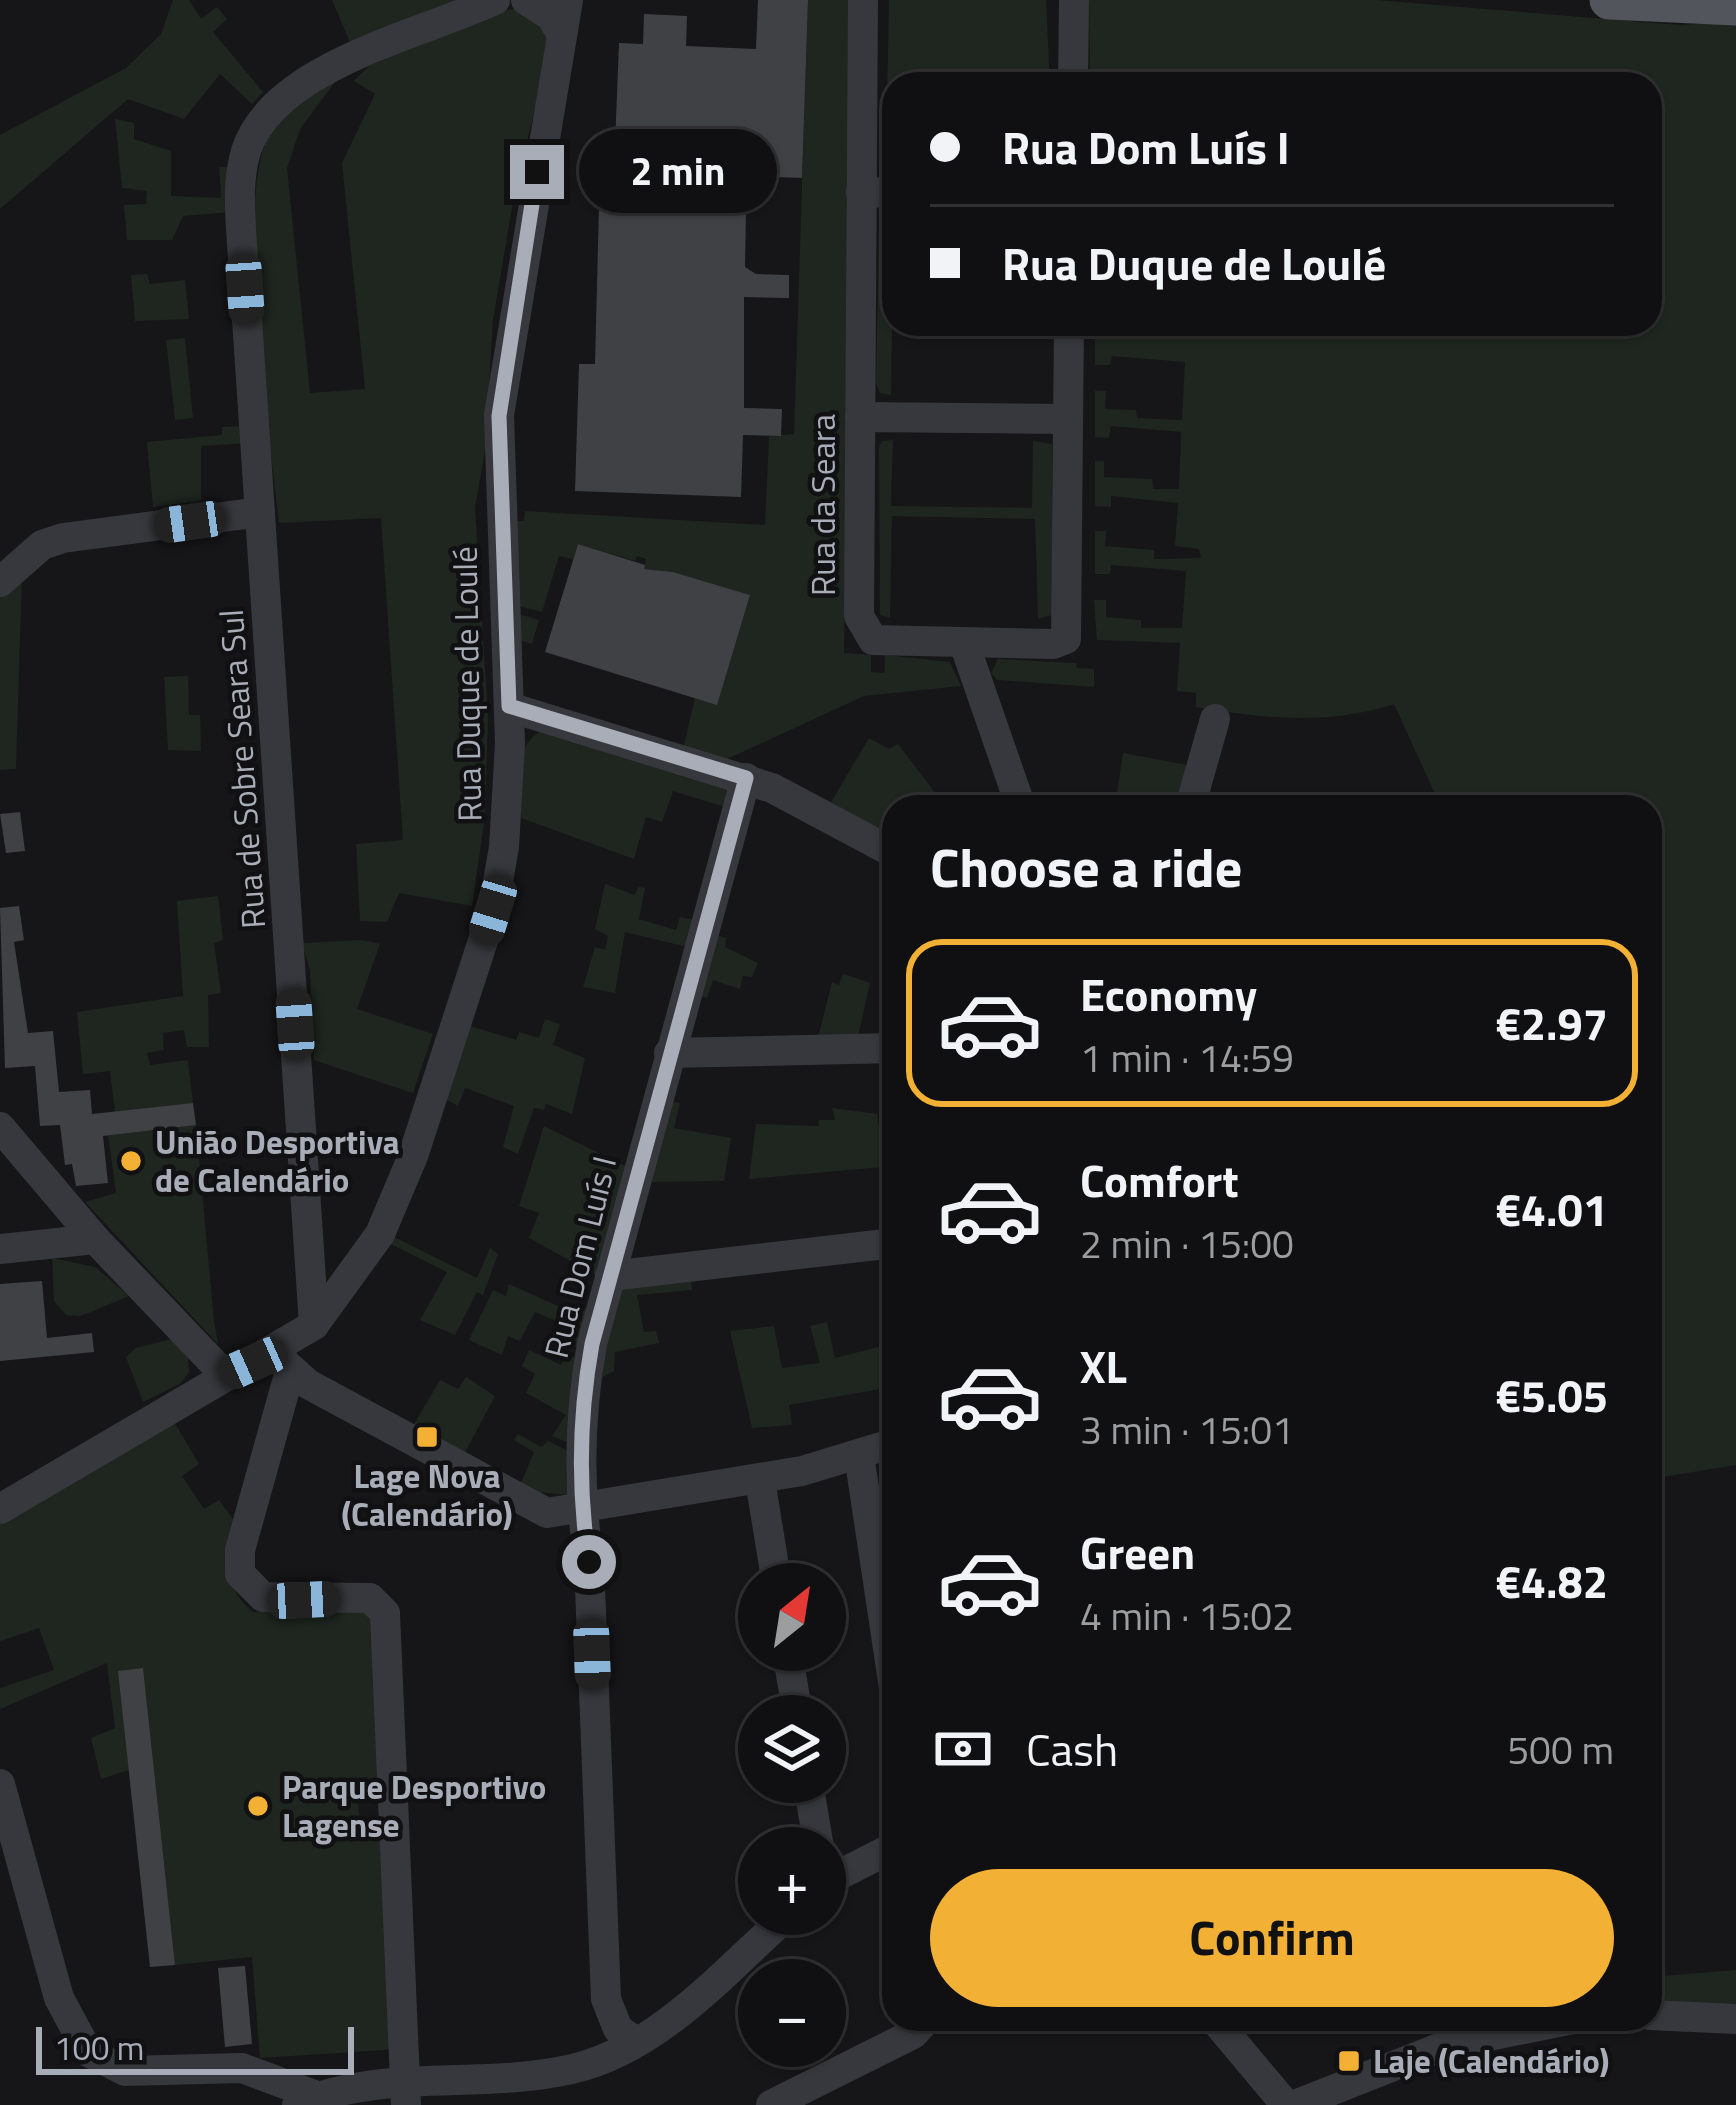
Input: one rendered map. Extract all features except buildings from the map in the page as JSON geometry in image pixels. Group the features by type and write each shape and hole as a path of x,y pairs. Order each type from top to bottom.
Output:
{"main road":[{"path":"1609,0 1736,6"}],"street":[{"path":"526,0 551,16 562,35"},
{"name":"Rua Duque de Loulé","path":"2,1507 225,1375 282,1362 361,1265 413,1156 493,910 507,819 509,706 499,416 568,0"},
{"name":"Rua da Seara","path":"863,0 861,626 882,643 1053,644 1069,633 1069,336"},
{"path":"1072,72 1074,0"},
{"name":"Rua de Sobre Seara Sul","path":"314,1325 239,198 248,146 271,111 308,82 498,1"},
{"path":"861,192 882,193"},
{"path":"860,417 1067,418"},
{"path":"0,582 42,545 63,538 260,512"},
{"path":"964,643 1018,795"},
{"path":"509,706 746,778 797,798 882,846"},
{"path":"1193,795 1215,719"},
{"name":"Rua Dom Luís I","path":"636,2042 618,2029 606,1999 589,1562 581,1509 586,1385 610,1276 746,778"},
{"path":"669,1053 882,1048"},
{"path":"0,1126 95,1239 225,1375"},
{"path":"0,1249 95,1239"},
{"path":"610,1276 882,1244"},
{"path":"309,1245 333,1264 361,1265"},
{"path":"404,2093 385,1613 370,1598 263,1597 240,1574 240,1550 282,1362 532,1509 562,1514 760,1480 882,1447"},
{"path":"859,1455 882,1608"},
{"path":"760,1480 774,1563"},
{"path":"0,1784 59,1998 88,2052 125,2071 242,2068 307,2101 404,2093 571,2069 636,2042 681,2011 766,1935"},
{"path":"846,1871 882,1853"},
{"path":"1662,2016 1736,2019"},
{"path":"772,2105 916,2031"},
{"path":"1228,2031 1286,2105"},
{"path":"1295,2105 1449,2044 1513,2031"}],"shaded area":[{"path":"173,0 189,0 201,19 217,7 227,19 213,32 263,92 252,104 220,74 184,119 128,99 0,209 0,135 126,68 161,34"},
{"path":"332,0 464,0 352,47"},
{"path":"808,0 853,0 844,653 871,655 871,672 884,673 885,655 950,662 961,686 864,696 723,761 683,749 695,698 717,704 750,595 673,572 644,569 646,559 637,556 635,561 578,544 573,559 559,556 542,612 519,606 519,614 539,620 532,644 514,638 513,521 524,521 525,511 765,525 769,436 794,434"},
{"path":"889,0 1046,0 1049,72 888,72"},
{"path":"1089,0 1376,0 1680,25 1736,22 1736,1465 1662,1477 1662,795 1436,795 1394,704 1346,715 1296,718 1196,707 1196,693 1177,691 1180,643 1097,640 1094,600 1106,600 1106,617 1141,620 1141,628 1182,628 1186,571 1111,565 1110,574 1095,574 1095,531 1106,531 1105,546 1154,550 1154,559 1201,558 1199,549 1175,546 1178,503 1111,496 1111,507 1095,506 1095,461 1104,461 1104,477 1152,479 1153,489 1179,489 1181,432 1111,426 1109,438 1095,437 1095,391 1106,391 1105,409 1136,410 1137,418 1182,420 1185,362 1112,356 1110,365 1095,365 1095,336 1662,336 1662,72 1090,72"},
{"path":"522,8 539,16 547,36 543,78 516,184 493,320 485,450 475,508 488,718 485,816 472,906 399,893 387,922 360,921 356,844 403,840 381,518 279,523 257,320 255,208 260,163 271,132 285,115 341,74 300,129 287,168 310,393 365,389 342,163 375,94 354,81 369,66 492,12"},
{"path":"115,119 134,123 134,139 171,151 171,196 221,198 219,167 231,167 231,212 183,216 172,240 127,240 124,205 146,204 147,191 122,188"},
{"path":"882,219 882,336 892,336 891,395 880,393 876,383"},
{"path":"147,274 150,284 185,280 189,319 135,321 131,275"},
{"path":"185,338 193,418 175,420 166,340"},
{"path":"248,426 249,443 201,446 201,501 153,507 147,442 222,435 222,427"},
{"path":"893,440 891,506 1032,508 1033,441 1052,444 1052,615 1038,619 1035,519 892,516 890,618 880,615 879,448 882,441"},
{"path":"22,574 16,769 0,770 0,596"},
{"path":"998,659 1076,663 1077,668 1094,669 1094,687 997,680 991,673"},
{"path":"188,676 189,715 200,715 201,751 168,750 164,677"},
{"path":"552,728 727,788 725,807 673,791 662,822 646,817 634,859 521,818 524,750 530,740"},
{"path":"869,738 889,749 898,744 937,795 882,795 882,834 830,804"},
{"path":"1123,753 1187,765 1183,795 1117,795"},
{"path":"605,884 635,895 638,887 645,888 639,919 676,930 680,917 694,920 687,947 625,932 615,993 583,987 595,947 605,950 608,936 595,929"},
{"path":"218,896 223,940 214,943 221,993 208,995 209,1047 187,1047 184,1030 163,1033 164,1050 147,1053 150,1065 188,1060 193,1103 115,1112 110,1071 83,1074 77,1012 183,996 177,901"},
{"path":"712,933 726,938 725,947 758,963 752,977 743,976 740,989 713,980 707,998 694,994"},
{"path":"363,940 380,944 357,1009 433,1034 413,1093 314,1060 310,971 302,943"},
{"path":"843,974 870,983 857,1041 817,1042 832,982 839,985"},
{"path":"545,1019 560,1024 553,1045 585,1058 572,1114 546,1104 544,1110 534,1108 518,1154 503,1147 514,1106 465,1088 458,1106 445,1099 470,1026 516,1040 519,1032 539,1038"},
{"path":"668,1101 680,1103 674,1128 731,1138 724,1181 646,1182"},
{"path":"832,1108 877,1114 882,1167 749,1179 756,1124 818,1126 819,1120 835,1120"},
{"path":"196,1125 218,1344 85,1202 116,1193 108,1135"},
{"path":"544,1126 629,1168 598,1276 529,1238 539,1213 519,1206"},
{"path":"392,1236 477,1278 490,1248 498,1254 483,1295 477,1292 455,1335 420,1320 447,1272 389,1243"},
{"path":"52,1258 95,1267 129,1296 81,1316 66,1315 54,1301"},
{"path":"691,1276 692,1290 637,1295 644,1332 656,1331 659,1343 615,1352 614,1371 599,1379 618,1288"},
{"path":"509,1284 567,1310 589,1308 582,1352 572,1343 575,1329 535,1312 520,1341 508,1336 502,1355 469,1340 493,1290 506,1296"},
{"path":"827,1322 835,1358 882,1346 882,1389 789,1405 792,1425 752,1428 730,1331 774,1326 782,1368 820,1363 810,1326"},
{"path":"172,1339 188,1358 189,1372 181,1383 143,1402 126,1357 136,1348"},
{"path":"529,1350 561,1365 568,1352 580,1363 576,1446 552,1436 566,1415 526,1393 535,1374 522,1366"},
{"path":"466,1377 495,1396 462,1458 412,1428 440,1380 458,1389"},
{"path":"173,1420 199,1464 182,1476 204,1509 219,1500 238,1526 230,1574 236,1592 253,1612 358,1607 372,1611 383,1777 356,1780 361,1834 388,1832 391,2048 260,2058 252,1957 175,1965 143,1669 129,1770 101,1779 91,1738 115,1728 107,1663 0,1709 0,1688 54,1670 39,1628 0,1641 0,1519"},
{"path":"518,1434 541,1447 548,1441 576,1455 575,1486 567,1495 518,1490 534,1452 514,1440"},
{"path":"1736,1970 1736,2009 1662,2008 1662,1976"}],"place":[{"name":"União Desportiva de Calendário","path":"131,1161"},
{"name":"Lage Nova (Calendário)","path":"427,1437"},
{"name":"Parque Desportivo Lagense","path":"258,1806"},
{"name":"Laje (Calendário)","path":"1349,2061"}],"route":[{"path":"537,172 499,416 503,643 509,706 746,778 592,1344 584,1399 581,1509 589,1562"}]}
